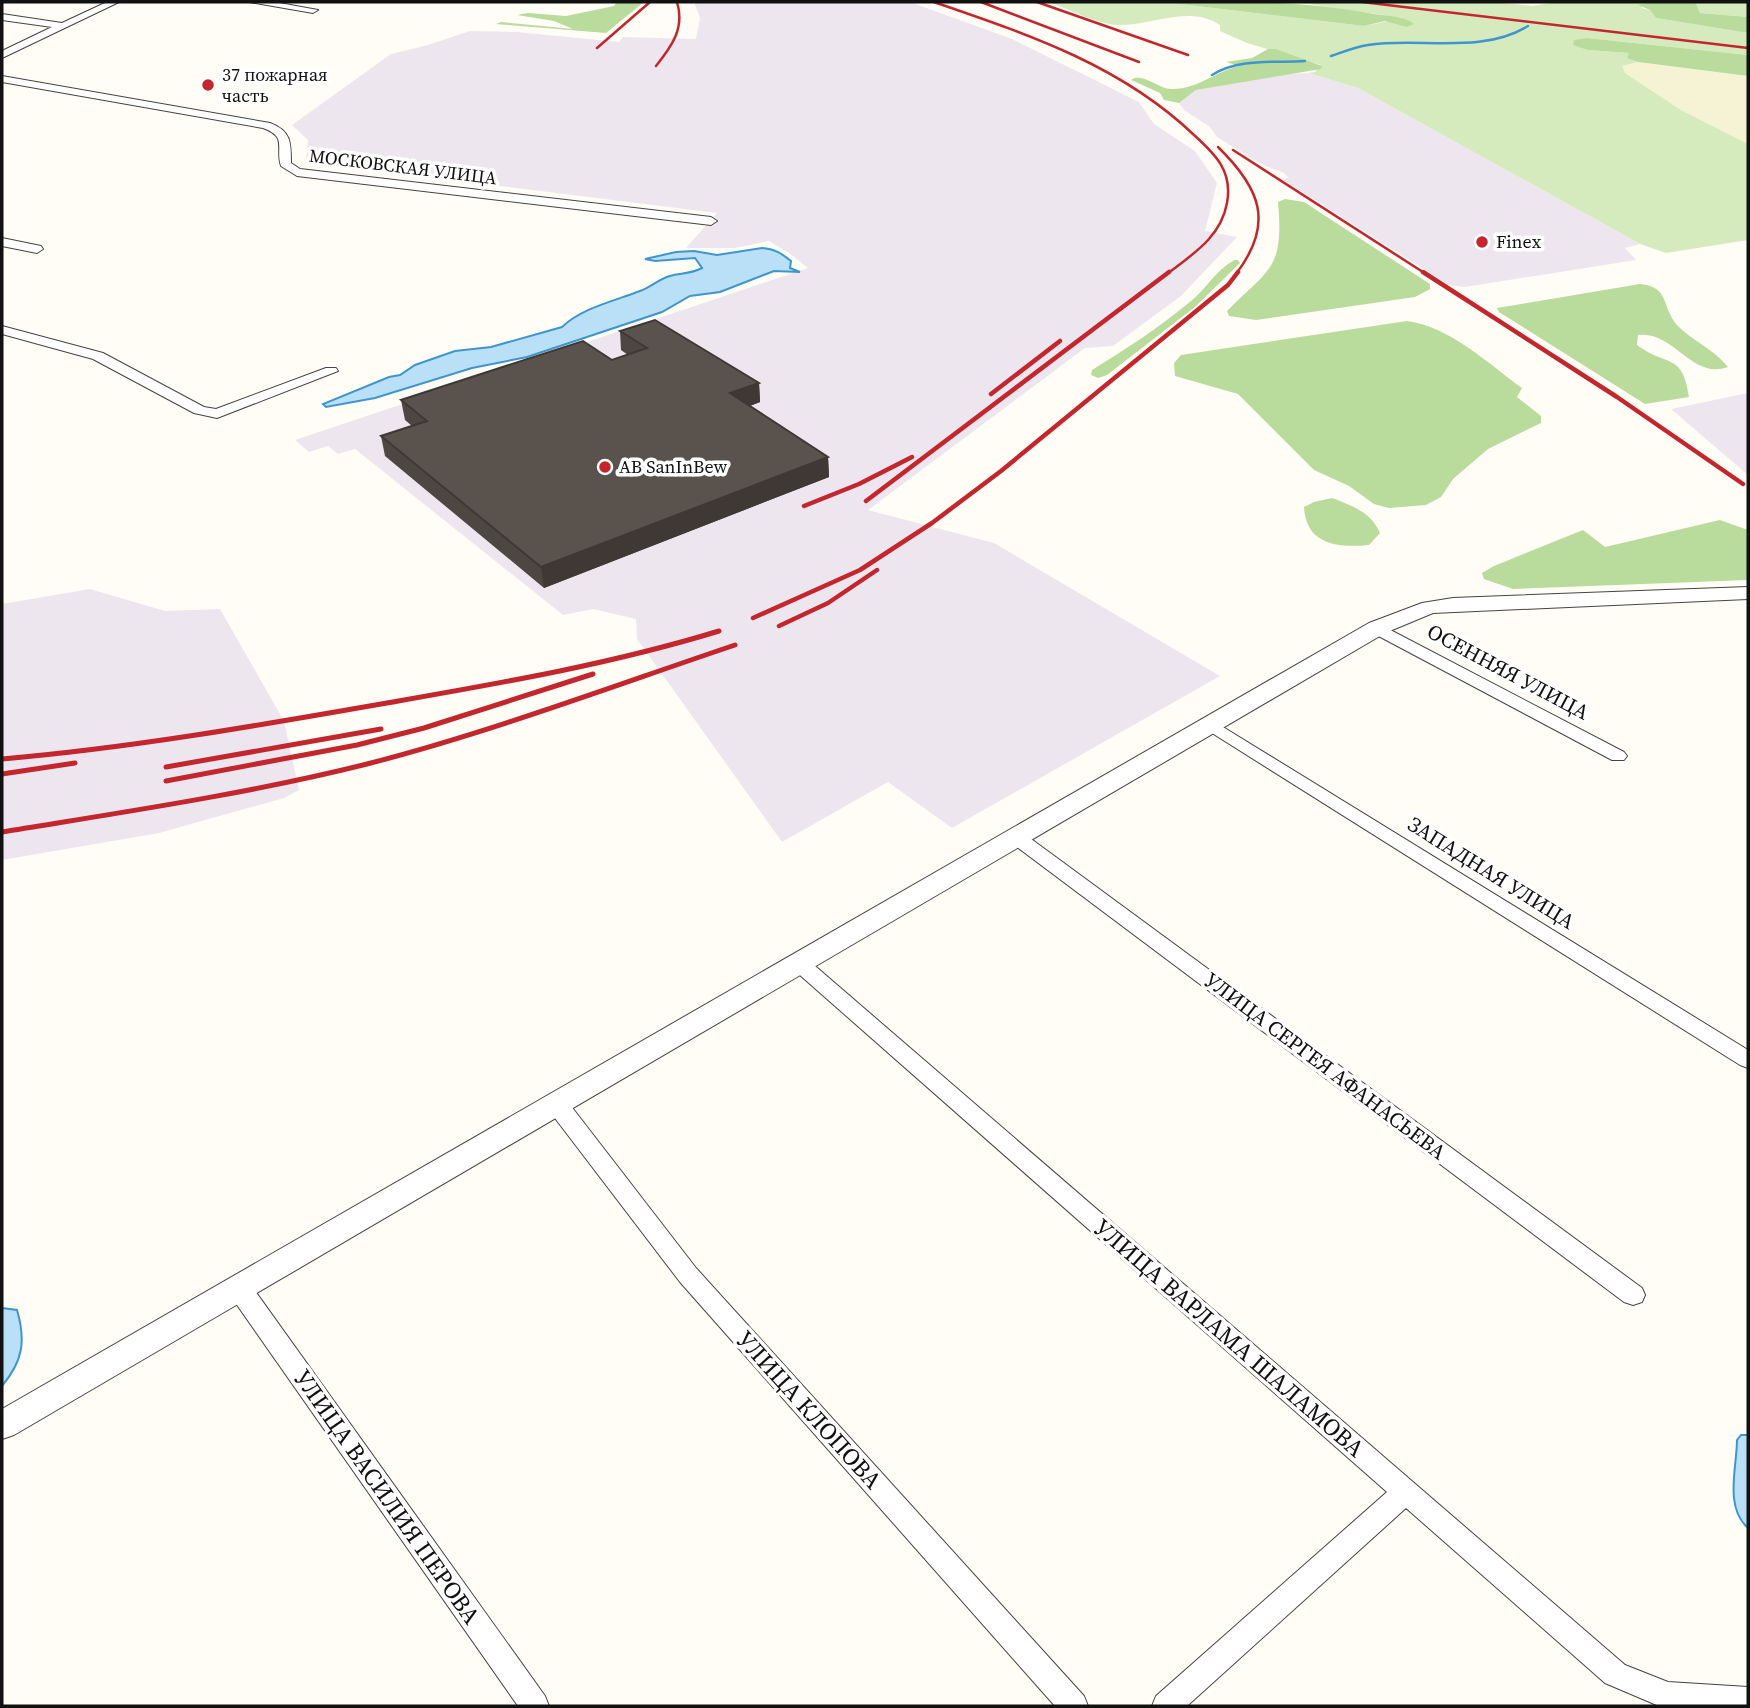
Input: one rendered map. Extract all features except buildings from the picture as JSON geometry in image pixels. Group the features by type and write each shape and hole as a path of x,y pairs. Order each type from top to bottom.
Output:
{"street":[{"path":"2,55 114,2"},
{"path":"254,2 313,10"},
{"path":"2,17 64,26"},
{"name":"МОСКОВСКАЯ УЛИЦА","path":"2,79 266,125 282,132 286,137 285,164 297,172 711,221"},
{"path":"2,242 37,249"},
{"path":"2,330 98,356 199,410 217,414 331,371"},
{"path":"2,1425 1377,628 1429,607 1454,604 1748,593"},
{"name":"ОСЕННЯЯ УЛИЦА","path":"1377,628 1618,756"},
{"name":"ЗАПАДНАЯ УЛИЦА","path":"1210,724 1748,1060"},
{"name":"УЛИЦА СЕРГЕЯ АФАНАСЬЕВА","path":"1016,836 1633,1295"},
{"name":"УЛИЦА ВАРЛАМА ШАЛАМОВА","path":"800,964 1615,1674 1668,1696"},
{"name":"УЛИЦА КЛОПОВА","path":"556,1104 688,1275 1073,1706"},
{"name":"УЛИЦА ВАСИЛИЯ ПЕРОВА","path":"239,1288 536,1706"},
{"path":"1166,1706 1405,1492"},
{"path":"1668,1696 1748,1701"}],"shaded area":[{"path":"694,2 910,2 1012,39 1139,102 1154,124 1195,151 1217,183 1205,231 1237,237 1181,296 1113,346 1085,348 868,510 994,543 1220,676 952,828 888,782 782,842 637,639 636,619 593,609 563,615 355,449 338,454 328,446 309,452 295,440 808,268 769,241 735,248 686,248 717,213 306,162 308,140 292,125 391,54 470,31 517,32 619,42 623,37 696,39 700,18"},
{"path":"1638,62 1748,76 1748,144 1681,110 1625,73 1621,66"},
{"path":"1308,73 1358,88 1640,244 1625,248 1636,260 1465,287 1449,285 1282,179 1289,178 1284,173 1263,165 1217,137 1210,127 1184,110 1179,103 1196,90 1285,74"},
{"path":"1748,393 1748,475 1671,409"},
{"path":"90,589 165,611 220,609 284,721 299,790 284,798 159,833 2,860 2,604"}],"green space":[{"path":"617,2 644,2 606,33 496,24 501,22 573,29 554,21 517,15 528,13 566,16 614,6"},
{"path":"1048,2 1163,2 1364,26 1403,18 1295,2 1493,2 1533,6 1556,2 1650,2 1641,8 1650,10 1656,18 1748,33 1748,55 1587,38 1588,50 1629,53 1628,58 1638,62 1622,66 1625,73 1681,110 1748,144 1748,240 1666,253 1640,244 1358,88 1308,73 1315,72 1321,65 1247,43 1220,31 1220,25 1208,19 1183,16 1117,25 1091,19"},
{"path":"1163,2 1321,6 1395,16 1414,24 1407,27 1385,21 1364,26"},
{"path":"1650,2 1695,2 1700,13 1748,17 1748,33 1656,18 1650,10 1638,5"},
{"path":"1693,2 1748,2 1748,17 1700,13"},
{"path":"1587,38 1748,55 1748,76 1638,62 1627,58 1629,53 1588,50 1573,45 1574,40"},
{"path":"1268,49 1276,49 1322,66 1321,69 1196,90 1179,103 1164,100 1160,93 1131,80 1146,79 1171,89 1189,87 1239,66 1226,62 1252,58"},
{"path":"1285,199 1304,202 1430,284 1430,289 1415,297 1256,320 1229,316 1227,311 1264,275 1276,255 1279,241 1278,202"},
{"path":"1234,260 1240,263 1195,307 1107,375 1098,378 1091,375 1092,370 1179,311"},
{"path":"1640,284 1650,286 1661,293 1677,325 1728,367 1703,367 1662,340 1651,335 1638,335 1637,345 1678,367 1689,397 1645,404 1499,312 1497,308"},
{"path":"1407,321 1439,330 1468,347 1522,388 1517,397 1541,416 1541,423 1488,449 1453,479 1441,497 1426,505 1389,508 1374,504 1349,486 1314,470 1238,394 1175,376 1174,363 1181,355"},
{"path":"1332,498 1354,507 1372,520 1380,533 1369,545 1346,546 1317,537 1306,520 1304,507"},
{"path":"1720,520 1748,530 1748,580 1513,589 1484,579 1482,573 1583,530 1605,547"}],"water":[{"path":"762,248 781,254 791,261 790,268 800,272 774,271 720,292 690,296 662,312 527,357 472,368 375,398 326,407 323,404 455,351 491,347 562,327 589,310 644,289 666,277 702,268 695,258 655,261 645,259 676,252 694,251 717,255"},
{"path":"2,1308 17,1310 22,1341 14,1368 2,1386"},
{"path":"1741,1435 1748,1435 1748,1528 1736,1509 1734,1498 1737,1440"}],"waterway":[{"path":"1331,56 1368,45 1470,43 1490,40 1510,35 1528,26"},
{"path":"1212,75 1245,64 1305,61"}],"railway":[{"path":"597,48 650,2"},
{"path":"656,66 672,44 678,28 677,2"},
{"path":"934,2 1004,26 1072,54 1104,71 1166,110 1215,156 1225,172 1227,182 1224,215 1219,226 1204,244 1167,274"},
{"path":"981,2 1139,62"},
{"path":"1037,2 1188,55"},
{"path":"1362,2 1748,48"},
{"path":"1218,147 1244,177 1257,207 1259,222 1256,238 1236,274"},
{"path":"1233,150 1426,274"},
{"path":"866,501 1169,272"},
{"path":"753,618 860,570 932,523 1001,471 1228,285 1238,272"},
{"path":"1423,272 1617,397 1743,484"},
{"path":"991,394 1060,341"},
{"path":"804,506 859,484 912,457"},
{"path":"779,626 828,603 877,570"},
{"path":"2,759 192,736 466,689 593,664 719,631"},
{"path":"2,832 231,793 367,764 506,723 735,645"},
{"path":"166,781 357,745 424,728 593,674"},
{"path":"166,767 381,729"},
{"path":"2,774 75,763"}],"place":[{"name":"37 пожарная часть","path":"208,85"},
{"name":"Finex","path":"1482,242"},
{"name":"AB SanInBew","path":"605,467"}]}
